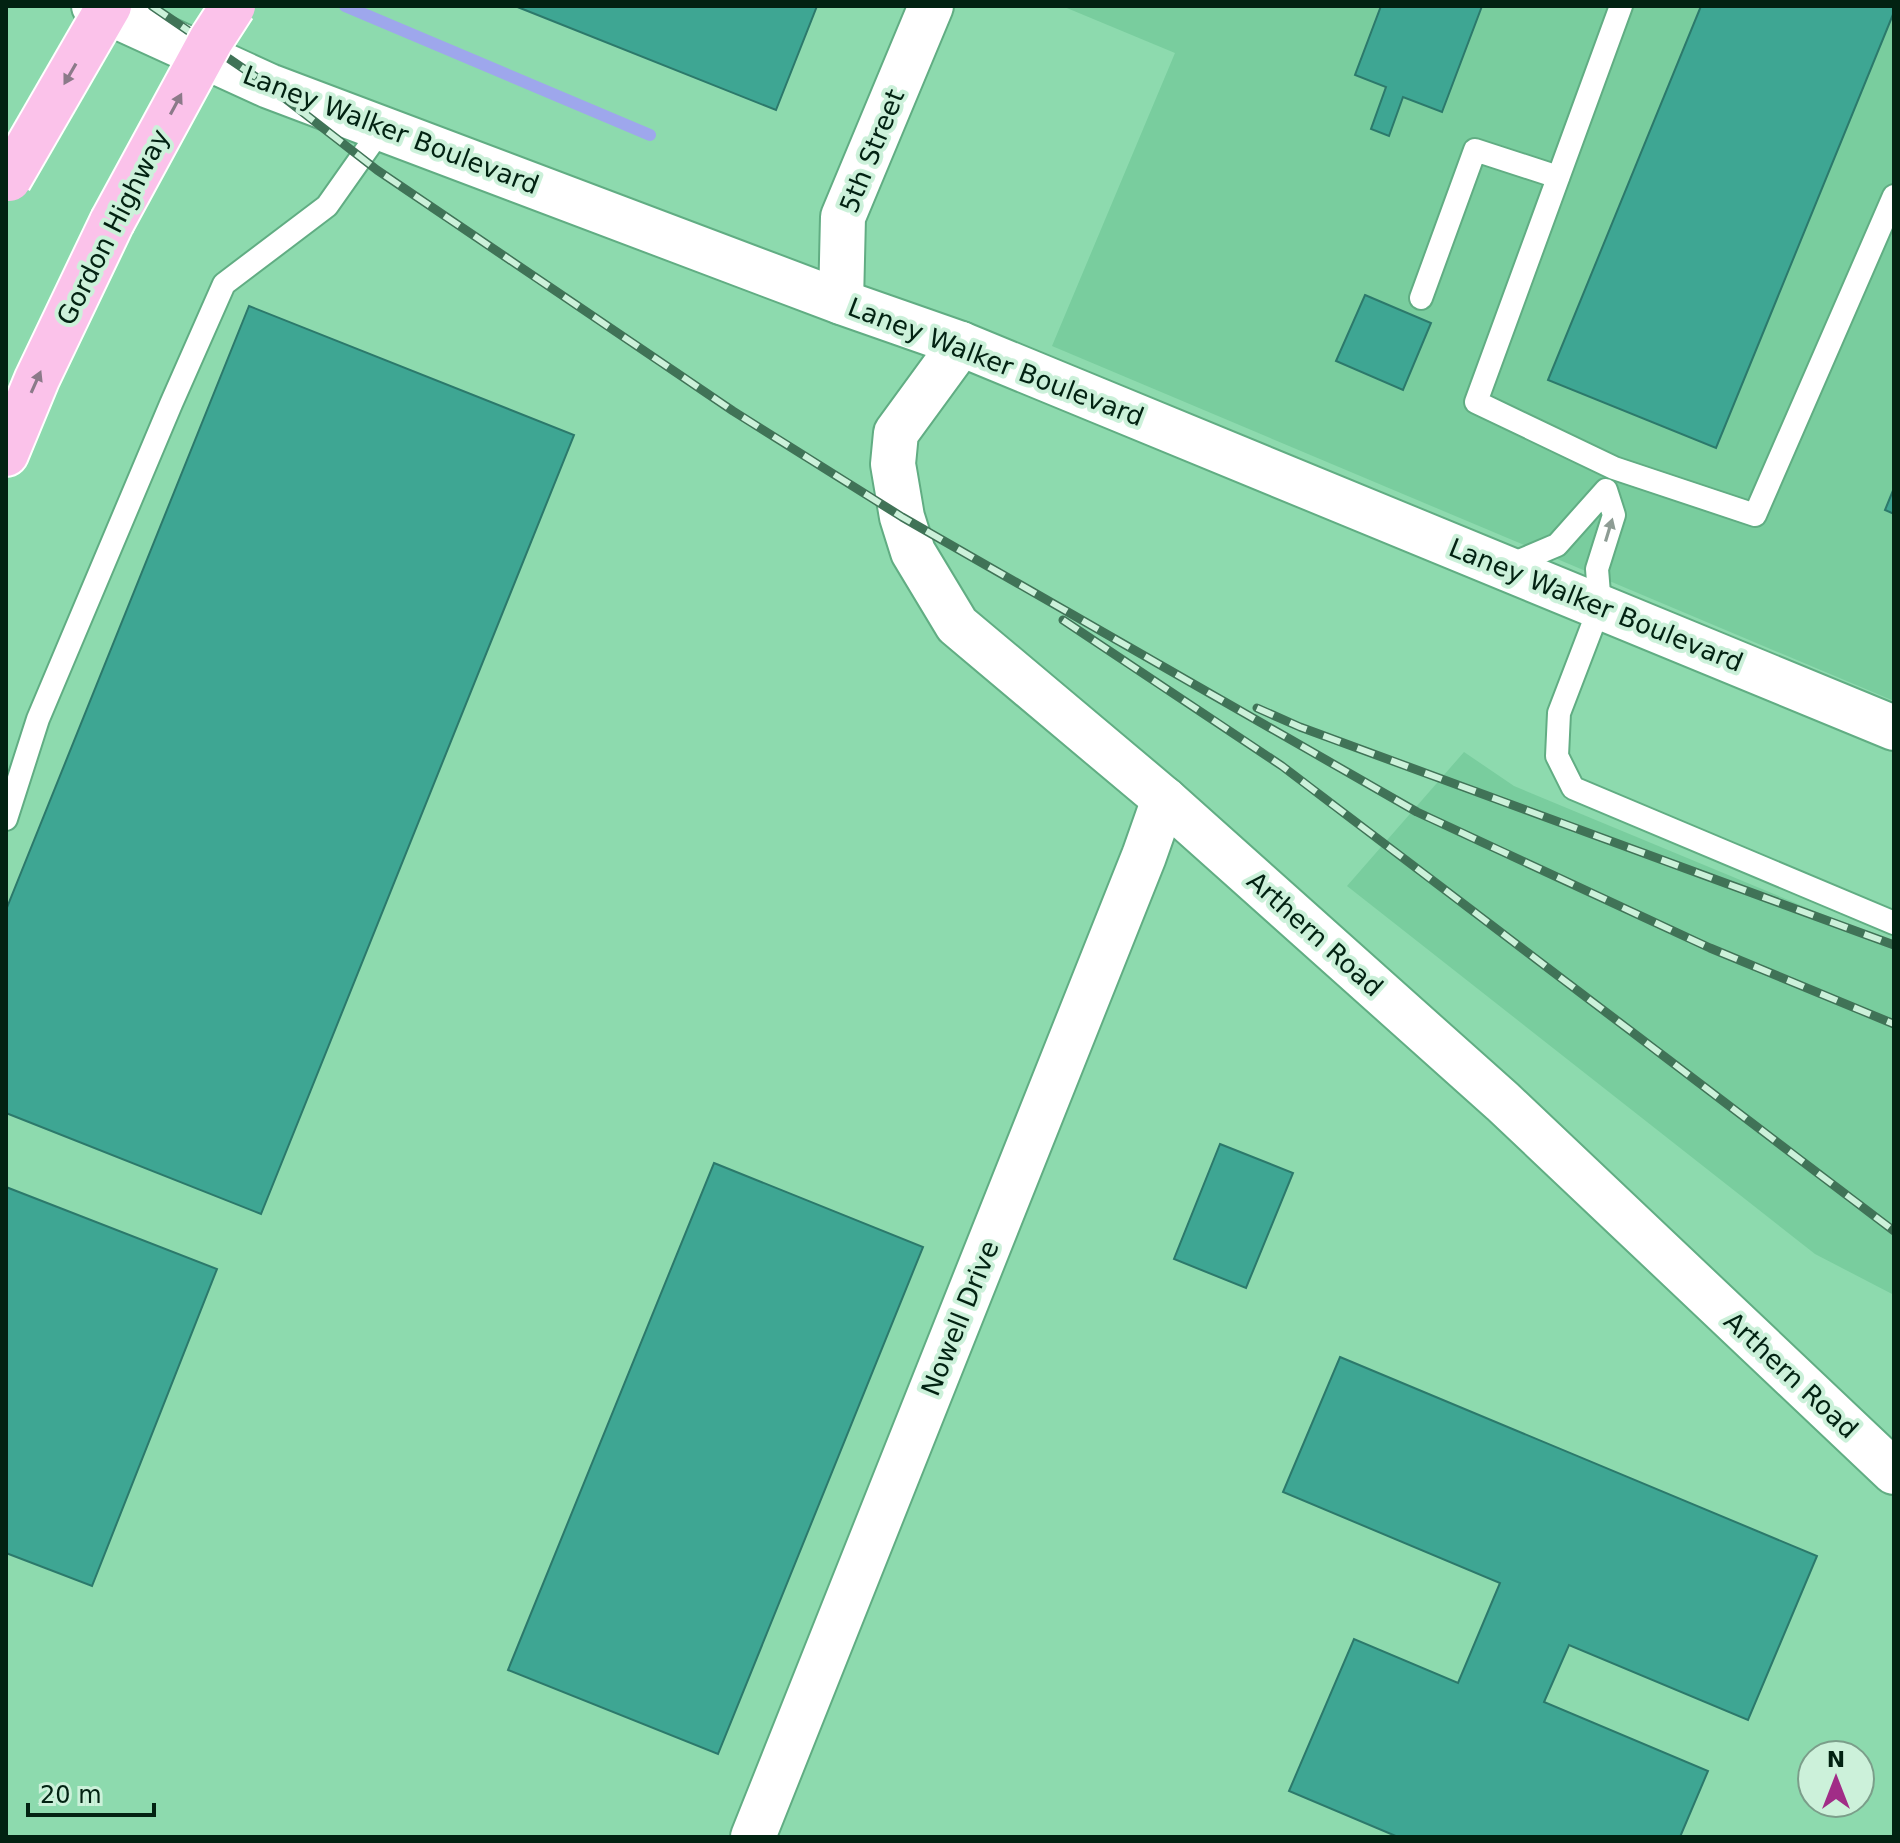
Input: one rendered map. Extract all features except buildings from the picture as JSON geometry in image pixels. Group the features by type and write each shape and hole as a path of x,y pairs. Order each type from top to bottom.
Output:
{"highway":[{"path":"8,182 109,6"},
{"name":"Gordon Highway","path":"6,454 37,379 112,222 211,40 233,6"}],"street":[{"name":"Laney Walker Boulevard","path":"94,6 269,86 841,302 961,344 1894,728"},
{"name":"5th Street","path":"841,302 843,217 931,6"},
{"name":"Arthern Road","path":"961,344 896,433 893,464 902,517 913,552 957,625 1164,799 1503,1102 1894,1472"},
{"name":"Nowell Drive","path":"753,1837 1164,799"}],"lane":[{"path":"1621,6 1476,402 1614,468 1755,515 1894,196"},
{"path":"6,819 38,719 224,284 327,206 382,128"},
{"path":"1421,298 1475,150 1558,177"},
{"path":"1504,567 1557,545 1606,490 1614,468"},
{"path":"1606,490 1614,515 1597,569 1600,606 1559,713 1557,756 1573,788 1894,923"}],"shaded area":[{"path":"1062,6 1894,6 1894,701 1052,346 1175,53"},
{"path":"1464,752 1514,786 1894,944 1894,1295 1815,1254 1347,886"}],"waterway":[{"path":"345,6 650,135"}],"railway":[{"path":"152,6 269,86 377,170 733,411 902,517 1417,812 1710,948 1894,1024"},
{"path":"1063,620 1282,766 1894,1231"},
{"path":"1257,708 1300,727 1894,945"}]}
